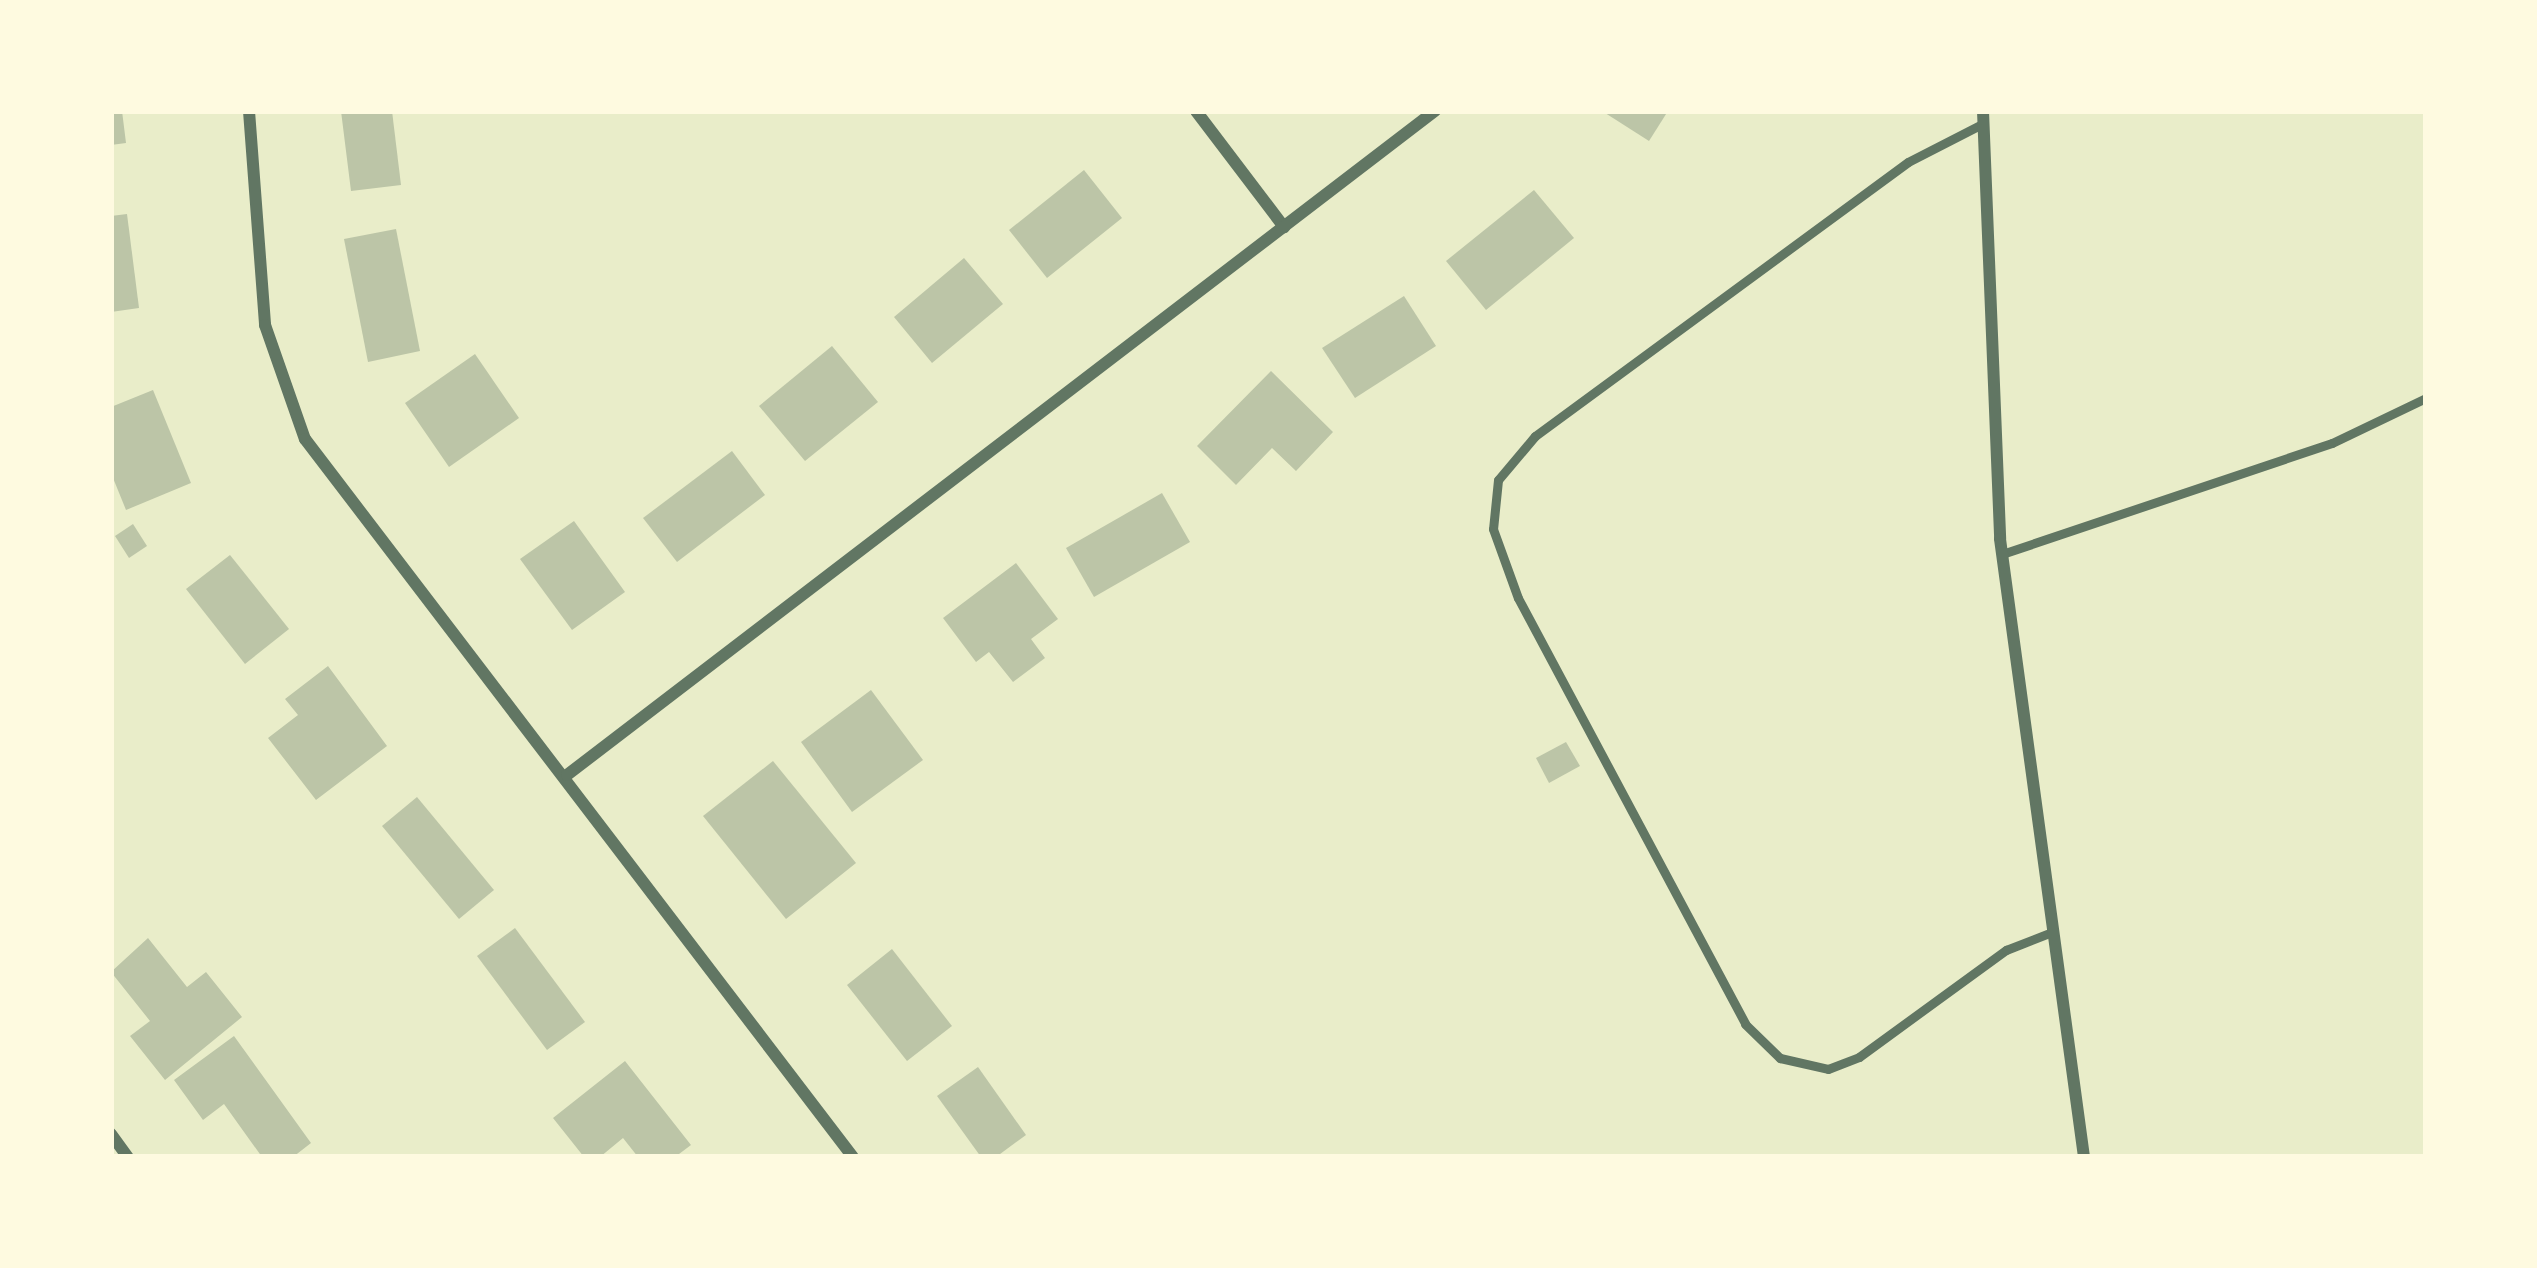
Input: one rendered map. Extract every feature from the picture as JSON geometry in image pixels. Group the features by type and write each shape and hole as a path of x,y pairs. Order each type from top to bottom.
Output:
{"street":[{"path":"249,111 265,326 305,440 567,775 853,1157"},
{"path":"1196,111 1284,227"},
{"path":"567,775 1435,111"},
{"path":"1983,117 2002,554 2084,1157"},
{"path":"111,1134 128,1157"}],"lane":[{"path":"1983,117 1907,162 1535,436 1498,480 1493,529 1518,598 1744,1024 1780,1058 1828,1069 1859,1057 2006,950 2052,932"},
{"path":"2002,554 2332,443 2426,398"}],"building":[{"path":"111,111 122,111 126,143 111,145"},
{"path":"341,111 392,111 401,185 351,191"},
{"path":"1602,111 1668,111 1649,141"},
{"path":"1084,170 1122,218 1047,278 1009,230"},
{"path":"1534,190 1574,238 1486,310 1446,261"},
{"path":"127,214 139,308 111,312 111,216"},
{"path":"396,229 420,351 368,362 344,239"},
{"path":"964,258 1003,304 932,363 894,317"},
{"path":"1404,296 1436,346 1355,398 1322,348"},
{"path":"832,346 878,402 805,461 759,406"},
{"path":"475,354 519,418 449,467 405,403"},
{"path":"1271,371 1333,432 1296,471 1272,448 1236,485 1197,446"},
{"path":"153,390 191,483 126,510 111,473 111,407"},
{"path":"732,451 765,495 677,562 643,518"},
{"path":"1162,493 1190,542 1094,597 1066,548"},
{"path":"574,521 625,592 572,630 520,559"},
{"path":"133,524 147,546 129,558 115,536"},
{"path":"230,555 289,629 245,664 186,589"},
{"path":"1016,563 1058,619 1031,639 1045,658 1013,682 989,652 976,662 943,618"},
{"path":"328,666 387,746 316,800 268,738 298,715 285,699"},
{"path":"871,690 923,760 852,812 801,742"},
{"path":"1566,742 1580,766 1549,783 1536,758"},
{"path":"773,761 856,863 786,919 703,816"},
{"path":"417,797 494,890 459,919 382,826"},
{"path":"515,928 585,1022 547,1050 477,956"},
{"path":"148,938 187,987 206,972 242,1017 165,1080 130,1036 150,1021 111,972"},
{"path":"892,949 952,1026 907,1061 847,985"},
{"path":"234,1036 311,1143 293,1157 262,1157 224,1104 203,1120 174,1080"},
{"path":"625,1061 691,1145 675,1157 638,1157 623,1138 600,1157 584,1157 553,1118"},
{"path":"978,1067 1026,1135 996,1157 981,1157 937,1096"}]}
